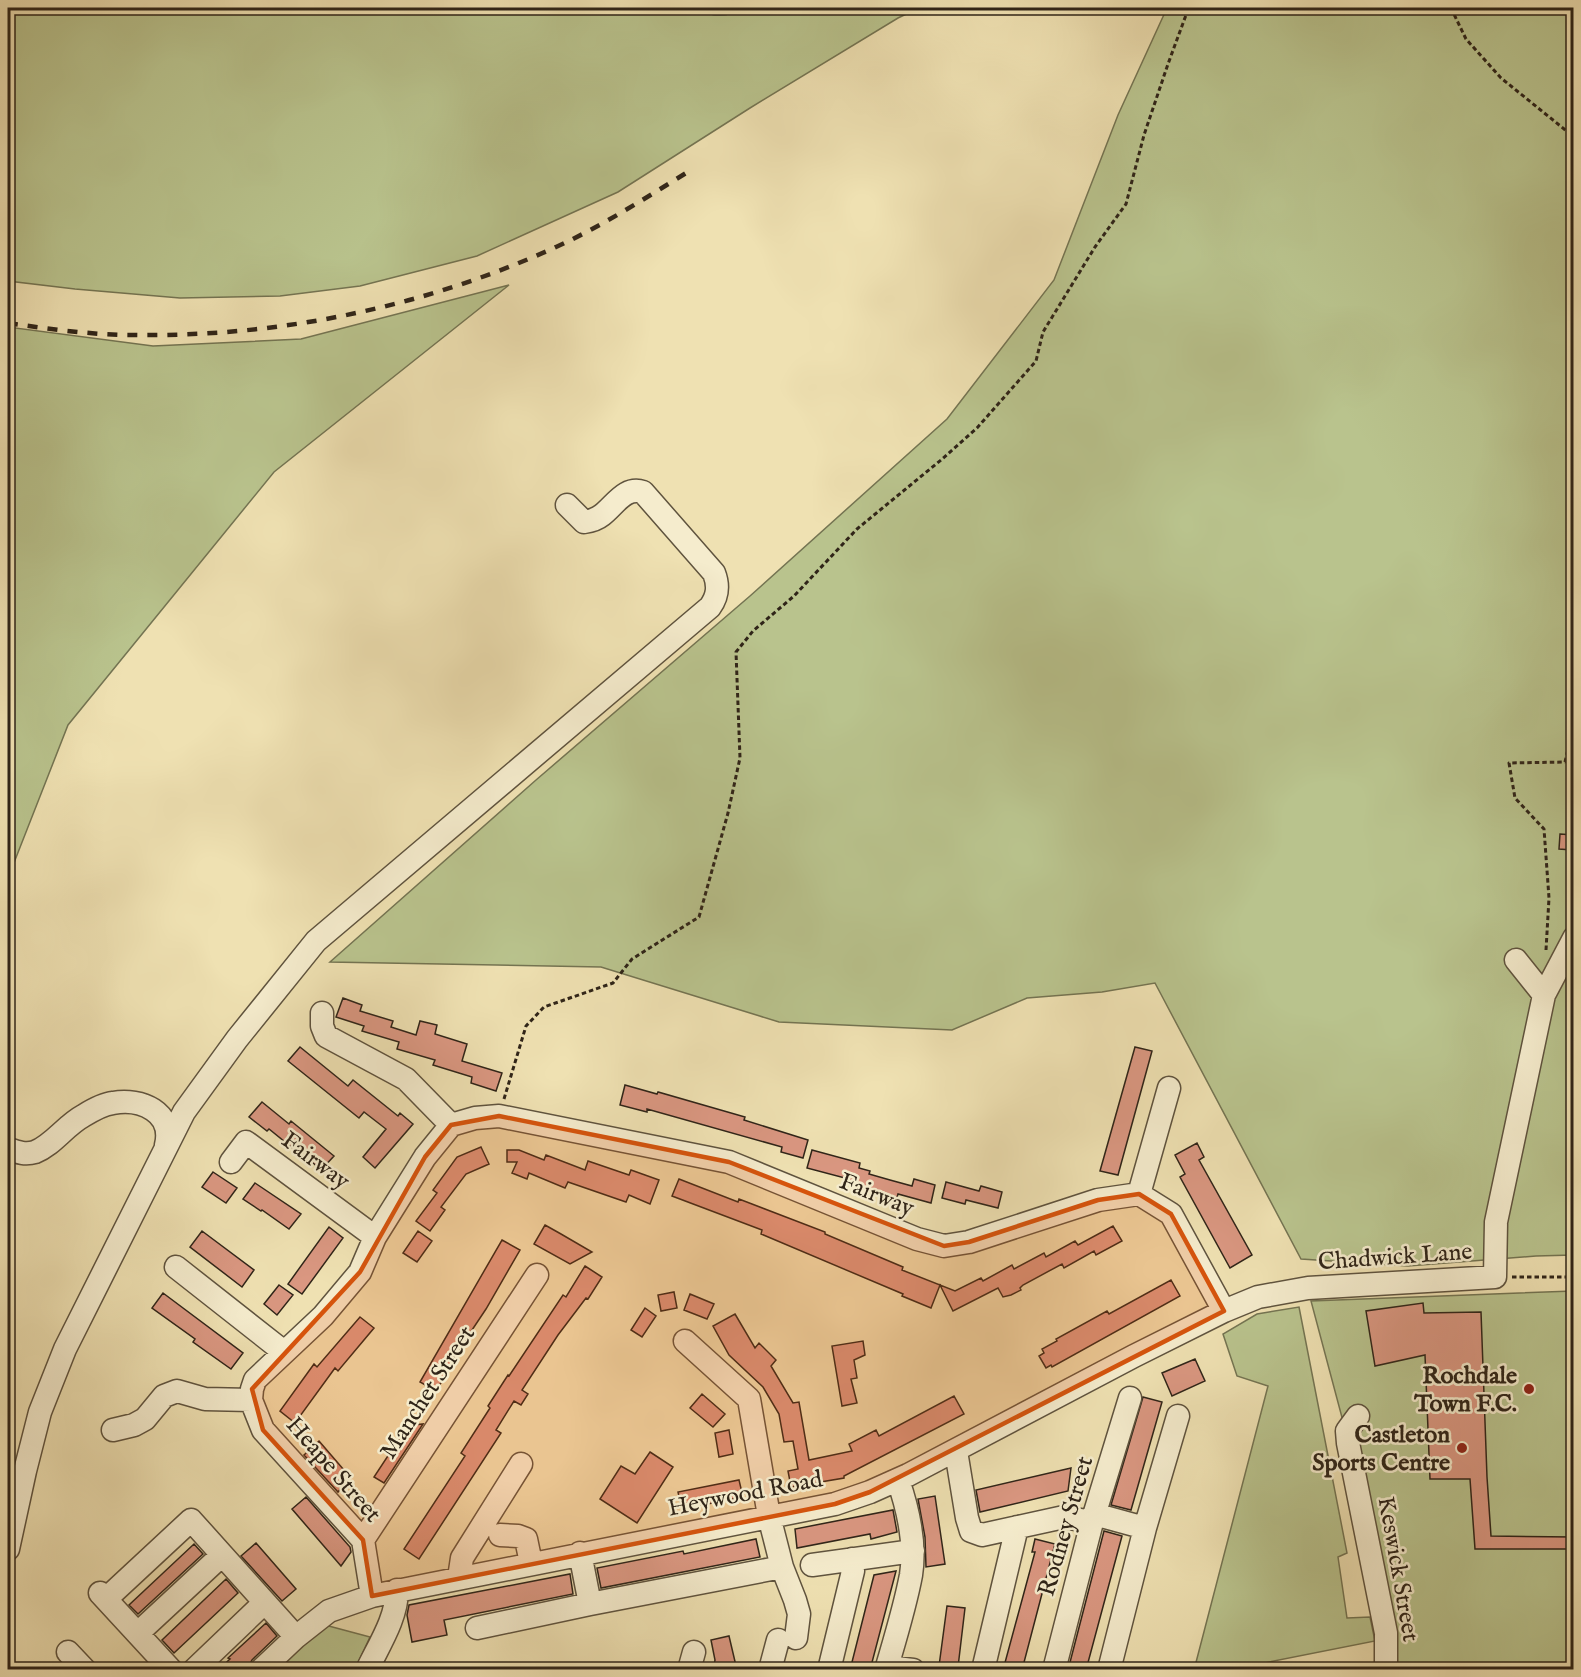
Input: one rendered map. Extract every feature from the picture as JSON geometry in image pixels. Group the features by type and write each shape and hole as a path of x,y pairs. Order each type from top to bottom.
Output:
{"street":[{"path":"8,1550 40,1412 65,1349 184,1112 237,1039 316,941 582,717 710,607 716,599 718,588 714,573 643,492 637,490 627,493 602,515 584,522 567,505"},
{"path":"1496,1276 1496,1222 1544,995 1574,938"},
{"path":"1516,960 1544,995"},
{"path":"113,1430 134,1425 145,1419 164,1396 177,1391 205,1399 253,1390 284,1352 323,1316 360,1272 375,1238 425,1157 451,1125 406,1079 326,1036 322,1026 322,1013"},
{"path":"1170,1088 1140,1194 1171,1214 1224,1311"},
{"path":"8,1149 22,1154 34,1152 82,1116 111,1103 127,1102 146,1106 164,1119 169,1134 165,1150"},
{"name":"Fairway","path":"451,1125 475,1118 500,1116 729,1162 917,1239 944,1246 969,1242 1098,1200 1140,1194"},
{"name":"Fairway","path":"231,1162 246,1142 375,1238"},
{"path":"176,1268 284,1352"},
{"name":"Manchet Street","path":"363,1540 537,1275"},
{"name":"Chadwick Lane","path":"1224,1311 1258,1297 1308,1288 1496,1276"},
{"name":"Heywood Road","path":"261,1670 296,1637 329,1611 372,1596 835,1504 870,1492 956,1451 1224,1311"},
{"path":"685,1341 749,1399 769,1516 782,1567 799,1614 781,1653"},
{"name":"Heape Street","path":"253,1390 263,1430 363,1540 372,1596"},
{"name":"Rodney Street","path":"1054,1670 1093,1518 1130,1398"},
{"path":"1109,1670 1145,1528 1178,1416"},
{"name":"Keswick Street","path":"1358,1416 1347,1431 1348,1443 1386,1633 1386,1670"},
{"path":"956,1451 971,1531 982,1535 1064,1517 1093,1518 1145,1528"},
{"path":"459,1578 462,1558 521,1464"},
{"path":"898,1480 906,1502 913,1551 911,1575 887,1668 913,1670"},
{"path":"171,1670 103,1596 191,1520 296,1637"},
{"path":"982,1670 1017,1527"},
{"path":"500,1535 526,1539 531,1563"},
{"path":"812,1564 913,1551"},
{"path":"580,1553 590,1604"},
{"path":"138,1633 221,1556"},
{"path":"829,1670 853,1571 852,1559"},
{"path":"477,1628 782,1567"},
{"path":"367,1670 392,1619 397,1603 397,1590"},
{"path":"194,1670 264,1603"},
{"path":"68,1652 85,1670"}],"path":[{"path":"500,1116 526,1026 544,1007 613,983 632,959 699,917 728,813 740,759 736,652 753,631 794,596 857,529 977,428 1036,360 1043,332 1095,247 1126,204 1144,135 1167,64 1186,15 1194,8"},
{"path":"1451,8 1466,39 1501,78 1574,137"},
{"path":"1546,952 1549,898 1544,829 1515,798 1509,763 1564,762 1574,723"},
{"name":"Chadwick Lane","path":"1496,1276 1574,1277"}],"highlighted area":[{"path":"499,1116 729,1162 944,1246 969,1242 1098,1200 1139,1194 1171,1214 1224,1311 870,1492 835,1504 372,1596 363,1540 263,1430 252,1389 360,1272 425,1157 451,1125"}],"green space":[{"path":"8,8 692,8 704,13 724,15 741,8 919,8 898,18 750,108 618,192 477,256 360,286 280,296 180,298 8,281"},
{"path":"1167,8 1573,8 1573,1255 1408,1266 1301,1259 1155,983 1102,992 1027,998 952,1030 779,1022 601,967 330,962 536,780 750,596 947,419 1054,280 1118,115"},
{"path":"509,285 274,472 68,725 8,878 8,327 153,346 301,339"},
{"name":"Castleton Sports Centre","path":"1573,1291 1573,1669 1395,1669 1389,1594 1311,1301"},
{"path":"1299,1307 1347,1553 1338,1557 1347,1618 1370,1617 1375,1641 1234,1669 1194,1670 1268,1386 1237,1376 1223,1334 1257,1314"},
{"path":"325,1625 370,1637 355,1669 277,1670"}],"shaded area":[{"path":"692,8 741,8 730,14 717,15"}],"building":[{"path":"1560,834 1573,835 1572,850 1559,849"},
{"path":"343,998 362,1005 360,1011 393,1021 391,1027 416,1035 420,1021 437,1025 435,1034 467,1044 462,1061 502,1073 496,1091 471,1083 472,1077 433,1065 435,1060 397,1049 399,1042 362,1031 364,1026 336,1017"},
{"path":"300,1047 348,1086 353,1080 398,1116 400,1113 413,1124 375,1168 363,1157 386,1129 364,1112 359,1118 288,1061"},
{"path":"1135,1047 1152,1051 1118,1175 1100,1171"},
{"path":"625,1085 745,1117 744,1120 808,1140 803,1158 781,1152 782,1147 647,1109 647,1112 620,1105"},
{"path":"262,1102 289,1124 291,1121 334,1156 321,1170 296,1148 295,1150 269,1129 267,1131 249,1117"},
{"path":"1197,1143 1204,1157 1199,1160 1252,1255 1230,1268 1180,1177 1185,1174 1175,1155"},
{"path":"481,1147 489,1164 466,1174 441,1207 445,1210 430,1231 416,1221 437,1193 433,1190 457,1157"},
{"path":"507,1150 519,1150 544,1160 546,1155 585,1170 588,1161 629,1175 631,1170 659,1180 650,1204 629,1195 626,1202 568,1182 565,1188 529,1173 527,1179 512,1173 517,1162 507,1162"},
{"path":"812,1150 860,1163 859,1168 870,1171 869,1174 890,1180 912,1186 914,1179 935,1185 931,1203 898,1194 896,1201 875,1195 876,1191 844,1182 845,1178 807,1168"},
{"path":"213,1172 237,1188 226,1203 202,1187"},
{"path":"679,1179 825,1232 825,1234 903,1267 902,1270 940,1285 931,1308 761,1234 762,1230 672,1196"},
{"path":"946,1182 979,1191 981,1186 1002,1192 998,1208 966,1200 965,1204 942,1198"},
{"path":"255,1183 301,1214 289,1229 243,1199"},
{"path":"545,1225 592,1252 570,1264 534,1244"},
{"path":"1113,1226 1122,1241 1096,1255 1094,1251 1064,1268 1062,1264 1023,1285 1021,1290 1011,1295 1003,1297 998,1288 953,1311 940,1285 955,1291 981,1278 983,1281 1012,1265 1014,1269 1044,1253 1046,1257 1075,1241 1078,1245"},
{"path":"329,1227 343,1238 302,1294 288,1284"},
{"path":"202,1231 254,1270 242,1287 190,1247"},
{"path":"418,1231 432,1241 417,1262 403,1253"},
{"path":"502,1240 520,1250 486,1309 452,1360 454,1361 436,1391 420,1382"},
{"path":"585,1266 602,1277 588,1299 586,1298 558,1335 522,1390 528,1394 521,1405 514,1401 496,1430 501,1433 419,1559 404,1549 465,1456 461,1453 490,1408 488,1406 563,1295 566,1297"},
{"path":"1171,1280 1180,1296 1052,1367 1051,1365 1046,1368 1039,1356 1044,1353 1042,1349 1057,1341 1056,1339 1107,1311 1109,1314"},
{"path":"279,1285 293,1295 277,1315 264,1304"},
{"path":"674,1292 677,1308 661,1311 658,1295"},
{"path":"163,1293 243,1353 231,1369 193,1342 195,1339 152,1308"},
{"path":"690,1294 714,1304 707,1319 684,1310"},
{"path":"1423,1303 1424,1313 1481,1312 1491,1536 1574,1537 1574,1549 1475,1549 1470,1479 1430,1479 1425,1355 1375,1366 1366,1311"},
{"path":"645,1308 656,1316 642,1337 631,1330"},
{"path":"735,1314 755,1348 759,1343 776,1360 771,1366 793,1403 799,1402 809,1460 852,1451 849,1444 876,1430 879,1436 954,1396 964,1414 844,1478 791,1487 788,1471 798,1469 793,1441 784,1442 779,1414 763,1387 729,1355 713,1326"},
{"path":"360,1317 374,1328 338,1371 335,1368 295,1423 280,1411 314,1364 317,1367"},
{"path":"863,1341 865,1355 854,1360 857,1378 851,1379 857,1403 842,1406 832,1346"},
{"path":"1195,1359 1205,1381 1172,1396 1162,1373"},
{"path":"702,1394 725,1414 713,1427 690,1408"},
{"path":"1143,1397 1162,1402 1131,1510 1111,1505"},
{"path":"423,1424 384,1483 374,1477 403,1433 407,1435 413,1425"},
{"path":"729,1430 733,1454 719,1457 715,1433"},
{"path":"319,1441 350,1477 338,1492 304,1455"},
{"path":"650,1452 673,1467 637,1523 600,1499 621,1466 635,1474"},
{"path":"1071,1468 1068,1491 980,1512 976,1490"},
{"path":"739,1480 743,1497 682,1509 678,1492"},
{"path":"935,1496 945,1564 926,1567 925,1537 918,1499"},
{"path":"306,1497 350,1547 351,1552 341,1566 292,1509"},
{"path":"893,1510 897,1532 871,1539 870,1534 797,1548 795,1529"},
{"path":"1104,1531 1122,1536 1086,1670 1068,1670"},
{"path":"756,1539 760,1557 601,1588 597,1568 683,1551 684,1554"},
{"path":"1035,1539 1055,1544 1022,1670 1003,1670 1035,1552 1032,1552"},
{"path":"256,1543 296,1589 282,1601 241,1556"},
{"path":"194,1544 203,1554 138,1614 129,1605"},
{"path":"896,1571 870,1670 850,1670 874,1575"},
{"path":"570,1574 573,1594 444,1620 447,1635 412,1642 407,1615 409,1605"},
{"path":"226,1579 238,1593 174,1653 162,1640"},
{"path":"947,1606 965,1608 958,1667 939,1666"},
{"path":"266,1623 277,1636 245,1670 218,1670 230,1659 228,1658"},
{"path":"729,1636 737,1670 713,1670 715,1660 711,1640"}],"railway":[{"path":"8,323 102,334 189,334 243,331 350,314 403,302 506,268 590,230 686,173"}],"place":[{"name":"Rochdale Town F.C.","path":"1529,1389"},
{"name":"Castleton Sports Centre","path":"1462,1448"}]}
